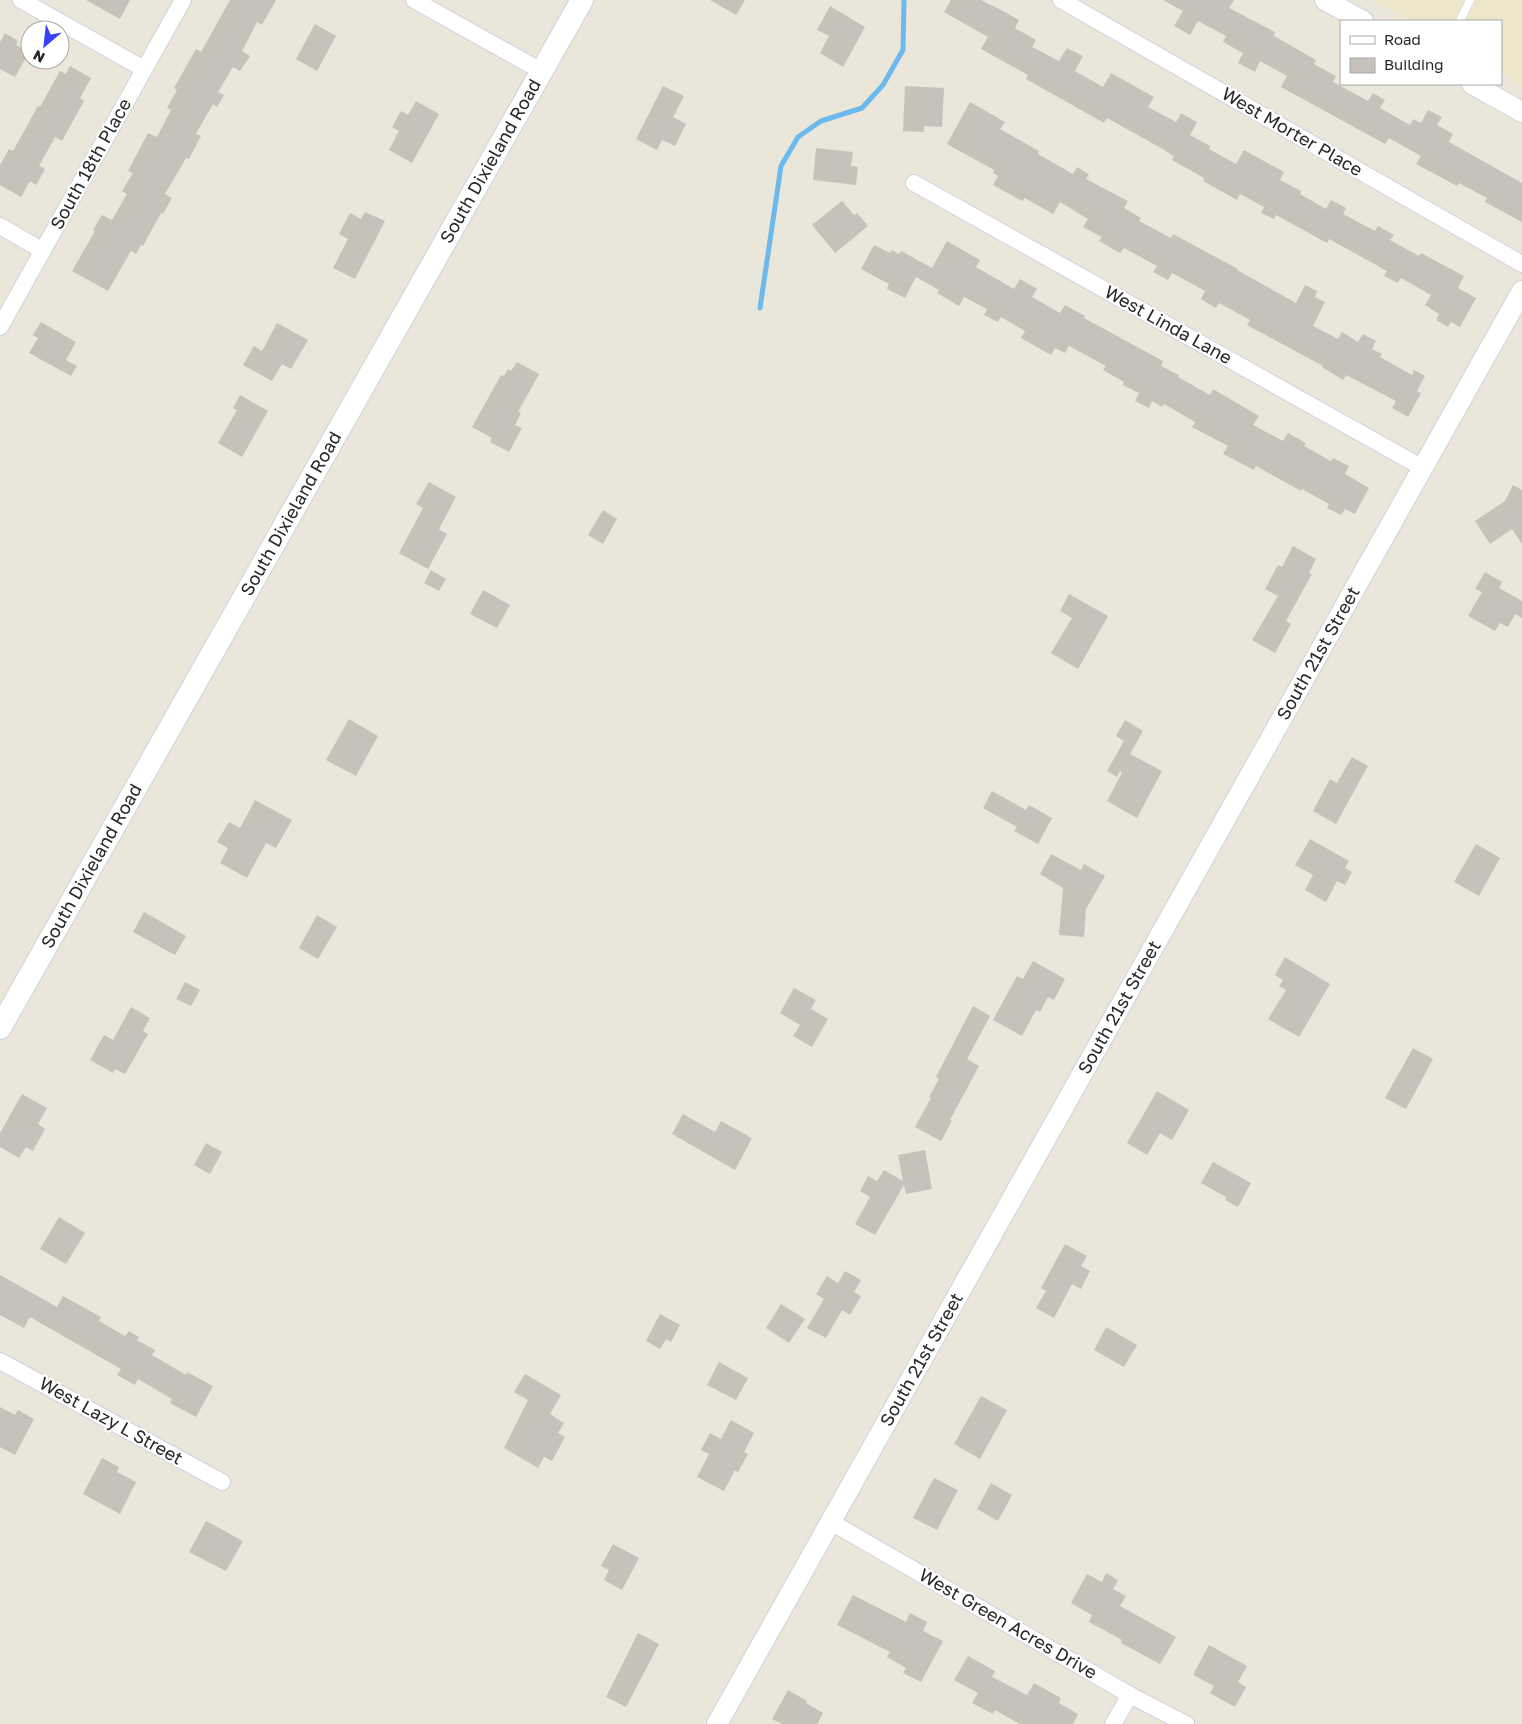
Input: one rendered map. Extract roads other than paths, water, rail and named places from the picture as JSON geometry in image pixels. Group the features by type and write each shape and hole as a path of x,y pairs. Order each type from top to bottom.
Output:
{"main road":[{"name":"South Dixieland Road","path":"0,1028 582,0"}],"street":[{"path":"21,0 144,69"},
{"name":"South 18th Place","path":"0,327 183,0"},
{"path":"414,0 542,72"},
{"name":"West Morter Place","path":"1062,0 1522,264"},
{"path":"1326,0 1361,20"},
{"path":"1474,85 1522,112"},
{"name":"West Linda Lane","path":"914,183 1423,468"},
{"path":"0,226 43,251"},
{"name":"South 21st Street","path":"717,1724 1522,291"},
{"name":"West Lazy L Street","path":"0,1361 222,1482"},
{"name":"West Green Acres Drive","path":"831,1522 1130,1695 1186,1724"},
{"path":"1113,1724 1130,1695"}],"lane":[{"path":"1460,20 1470,0"}],"waterway":[{"path":"760,308 781,166 798,137 821,121 862,108 883,85 903,50 904,0"}]}
